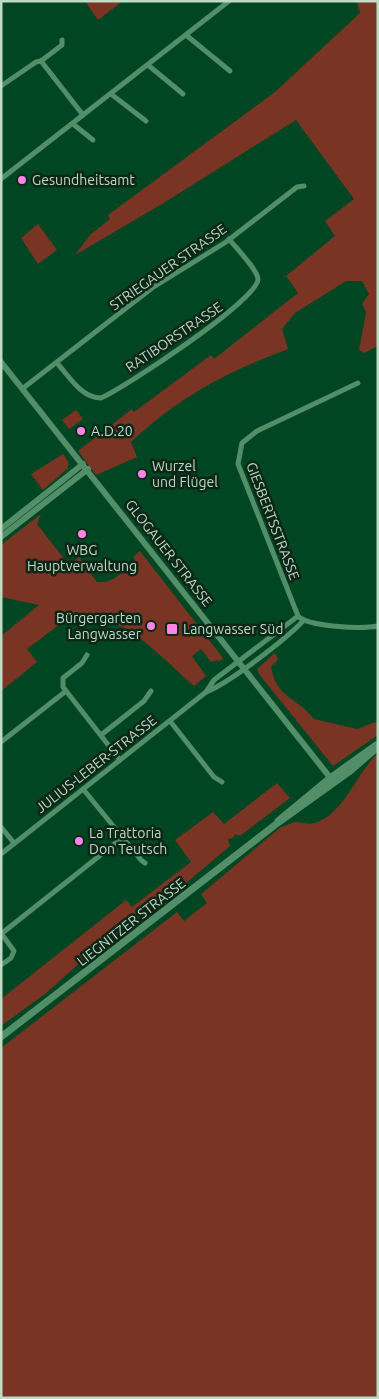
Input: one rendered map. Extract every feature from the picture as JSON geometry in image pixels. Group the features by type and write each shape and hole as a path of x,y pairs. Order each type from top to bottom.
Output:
{"main road":[{"name":"LIEGNITZER STRASSE","path":"1,1037 39,1010 275,825 291,808 333,780 366,750 378,746"}],"street":[{"path":"1,180 229,1"},
{"path":"186,35 230,71"},
{"path":"1,86 36,62 41,61 62,45 62,40"},
{"path":"41,61 83,115"},
{"path":"148,65 183,94"},
{"path":"111,94 146,121"},
{"path":"73,124 94,140"},
{"name":"STRIEGAUER STRASSE","path":"22,389 152,288 229,239 297,187 304,186"},
{"name":"RATIBORSTRASSE","path":"57,362 84,394 93,398 101,398 218,322 254,290 257,282 256,273 229,239"},
{"name":"GLOGAUER STRASSE","path":"1,362 333,780"},
{"name":"GIESBERTSSTRASSE","path":"298,616 240,472 240,450 242,443 257,430 358,383"},
{"path":"1,529 85,466"},
{"path":"1,537 85,466"},
{"path":"242,664 298,616 303,621 362,628 378,626"},
{"path":"242,664 303,621"},
{"path":"87,655 82,663 63,678 62,682 66,691 120,760"},
{"name":"JULIUS-LEBER-STRASSE","path":"1,854 206,692 214,680 242,664"},
{"path":"1,742 66,691"},
{"path":"102,735 144,701 152,692"},
{"path":"170,720 214,777 222,782"},
{"path":"83,789 122,838 145,863"},
{"path":"1,827 14,843"},
{"path":"1,965 11,958 14,951 1,933 122,838"}],"shaded area":[{"path":"85,1 123,1 98,20"},
{"path":"357,1 378,1 378,346 364,353 359,350 366,312 362,304 369,294 362,281 346,281 295,313 282,329 288,349 244,367 186,399 168,411 131,442 137,457 96,475 78,451 132,409 134,412 211,355 214,359 298,293 286,276 335,236 325,221 354,199 296,120 162,204 75,255 91,234 110,219 108,215 275,92 360,13"},
{"path":"38,224 57,250 38,264 21,238"},
{"path":"76,410 83,419 69,429 62,420"},
{"path":"63,454 68,461 68,468 43,490 31,474"},
{"name":"Bürgergarten Langwasser","path":"41,514 37,524 69,565 79,557 97,582 108,581 118,576 135,560 133,557 140,551 223,658 219,662 218,660 211,662 201,649 192,656 206,676 194,686 134,634 106,620 76,612 27,649 37,662 1,691 1,636 39,605 1,597 1,545"},
{"path":"275,653 278,659 271,667 278,686 314,719 357,729 378,721 378,735 333,766 259,674 257,669"},
{"path":"378,753 378,1398 1,1398 1,1048 177,912 184,921 207,903 201,894 281,827 296,822 312,824 335,811 370,761"},
{"path":"277,783 290,798 240,836 235,834 233,838 228,839 230,846 179,889 164,897 81,962 45,994 1,1026 1,999 126,900 132,907 191,862 175,840 213,812 224,824"}],"place":[{"name":"Gesundheitsamt","path":"22,180"},
{"name":"A.D.20","path":"81,431"},
{"name":"Wurzel und Flügel","path":"142,474"},
{"name":"WBG Hauptverwaltung","path":"82,534"},
{"name":"Bürgergarten Langwasser","path":"151,626"},
{"name":"Langwasser Süd","path":"172,629"},
{"name":"La Trattoria Don Teutsch","path":"79,841"}]}
